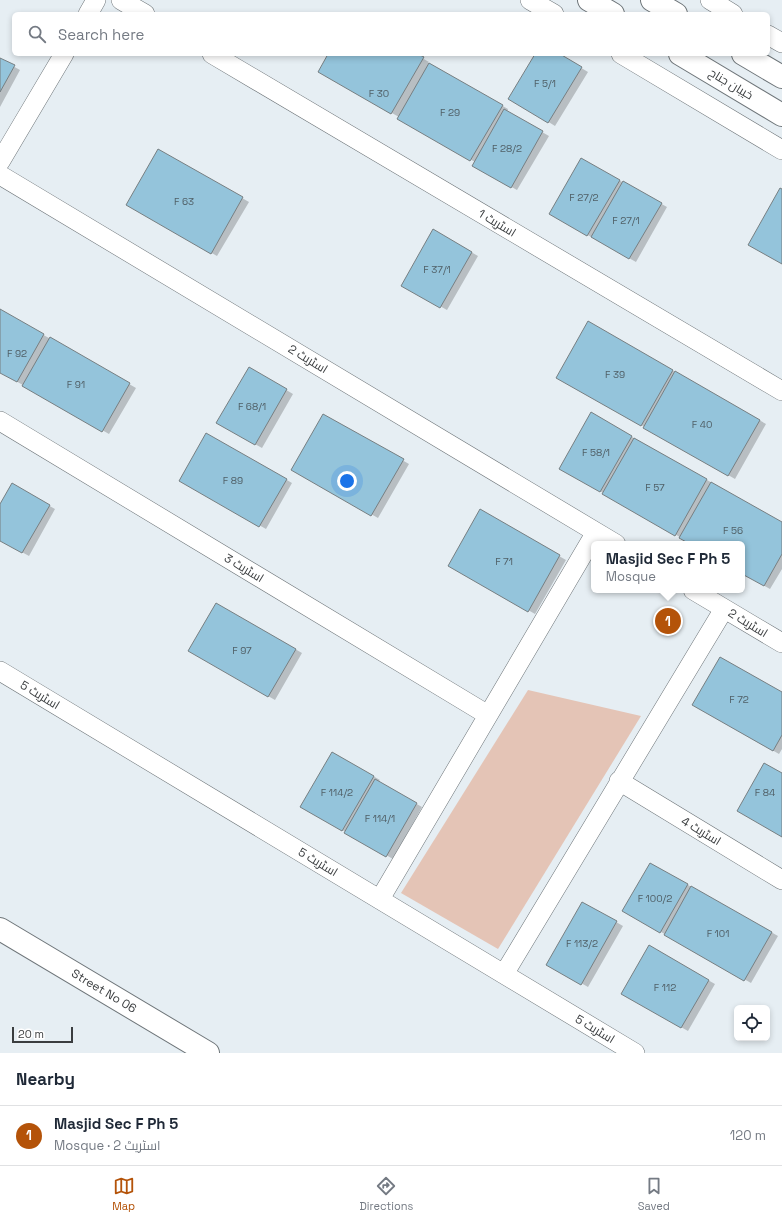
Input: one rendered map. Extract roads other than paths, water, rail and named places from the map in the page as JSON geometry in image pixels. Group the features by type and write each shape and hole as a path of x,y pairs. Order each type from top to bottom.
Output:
{"street":[{"path":"89,12 96,0"},
{"path":"121,0 142,12"},
{"path":"530,0 551,12"},
{"path":"589,0 610,12"},
{"path":"652,0 673,12"},
{"path":"770,36 782,43"},
{"path":"0,162 63,56"},
{"name":"اسٹریٹ 1","path":"215,56 782,392"},
{"path":"624,56 782,150"},
{"name":"خیبان جناح","path":"683,56 782,115"},
{"path":"746,56 782,77"},
{"name":"اسٹریٹ 2","path":"0,175 611,541"},
{"name":"اسٹریٹ 3","path":"0,421 488,715"},
{"path":"380,900 596,532"},
{"name":"اسٹریٹ 2","path":"698,593 782,643"},
{"path":"504,974 724,608"},
{"name":"اسٹریٹ 5","path":"0,672 635,1053"},
{"name":"اسٹریٹ 4","path":"619,781 782,880"},
{"name":"Street No 06","path":"0,929 208,1053"}],"place":[{"name":"Masjid Sec F Ph 5","path":"668,621"}]}
